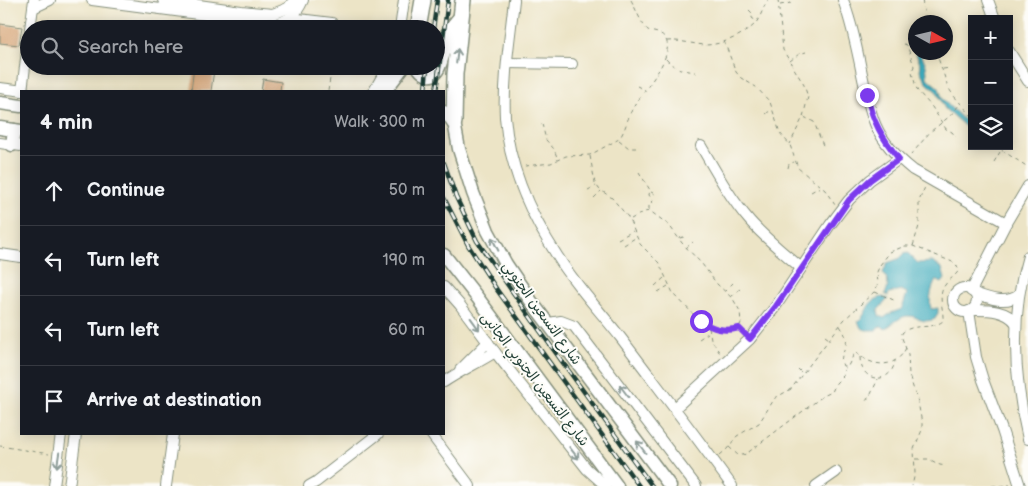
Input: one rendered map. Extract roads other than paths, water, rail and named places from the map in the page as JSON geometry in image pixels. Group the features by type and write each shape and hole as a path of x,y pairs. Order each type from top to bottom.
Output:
{"highway":[{"path":"420,20 424,0"},
{"name":"شارع التسعين الجنوبي","path":"449,117 454,90 463,0"},
{"path":"445,43 446,39 461,19"},
{"path":"384,90 395,75"}],"main road":[{"path":"0,104 20,106"},
{"name":"شارع التسعين الجنوبي","path":"449,117 462,161 488,231 517,282 670,486"},
{"path":"0,128 18,131 11,144"},
{"path":"445,256 617,486"}],"street":[{"path":"31,20 33,4 50,0"},
{"path":"92,0 199,10 273,14 299,2"},
{"path":"163,0 199,10 253,20"},
{"path":"401,20 404,0"},
{"path":"514,0 507,63 505,117 515,167 528,203 558,258 675,408 732,486"},
{"path":"843,0 857,49 870,112 885,142 901,161 930,180 1006,223"},
{"path":"988,0 993,15"},
{"path":"290,18 299,2"},
{"path":"299,2 311,20"},
{"path":"286,20 290,18 311,20"},
{"path":"1013,57 1028,81"},
{"path":"507,63 572,64"},
{"path":"23,90 25,75"},
{"path":"375,90 383,75"},
{"path":"0,88 20,91"},
{"path":"702,146 725,187 749,220 801,268"},
{"path":"675,408 750,339 776,306 840,211 870,180 901,161"},
{"path":"1019,485 1002,430 976,358 970,310 976,300 973,292 1006,223 1028,186"},
{"path":"0,254 20,257"},
{"path":"1028,256 1019,295 1016,323 1020,395 1028,439"},
{"name":"شارع التسعين الجنوبي الجانبى","path":"445,288 587,469 606,486"},
{"path":"1016,323 1003,312 970,310 965,312 958,310 953,299 960,290 968,289 1004,300 1015,298 1019,295"},
{"path":"549,323 561,321 574,326 696,486"},
{"path":"445,381 459,371 488,342"},
{"path":"459,371 469,368 495,352"},
{"path":"54,486 61,435"},
{"path":"69,486 76,435"},
{"path":"166,486 173,435"},
{"path":"313,485 377,435"},
{"path":"432,435 467,485"},
{"path":"816,486 836,472"}],"water":[{"path":"919,60 923,60 927,78 939,88 942,98 949,106 968,123 968,130 945,109 937,92 926,82 920,70 921,66"},
{"path":"908,253 918,263 932,262 942,268 945,279 942,283 936,280 930,298 931,309 938,308 935,319 926,321 907,316 898,319 885,329 882,326 876,330 861,328 858,321 862,318 870,304 877,299 883,297 888,299 878,310 879,316 884,318 902,309 907,293 901,290 889,293 888,296 885,294 888,283 883,273 887,263"}],"railway":[{"path":"434,20 437,0"},
{"path":"445,23 448,0"},
{"path":"425,90 426,75"},
{"path":"436,90 438,75"},
{"path":"445,166 456,197 477,241 652,486"},
{"path":"445,200 468,245 497,290 639,486"}]}
